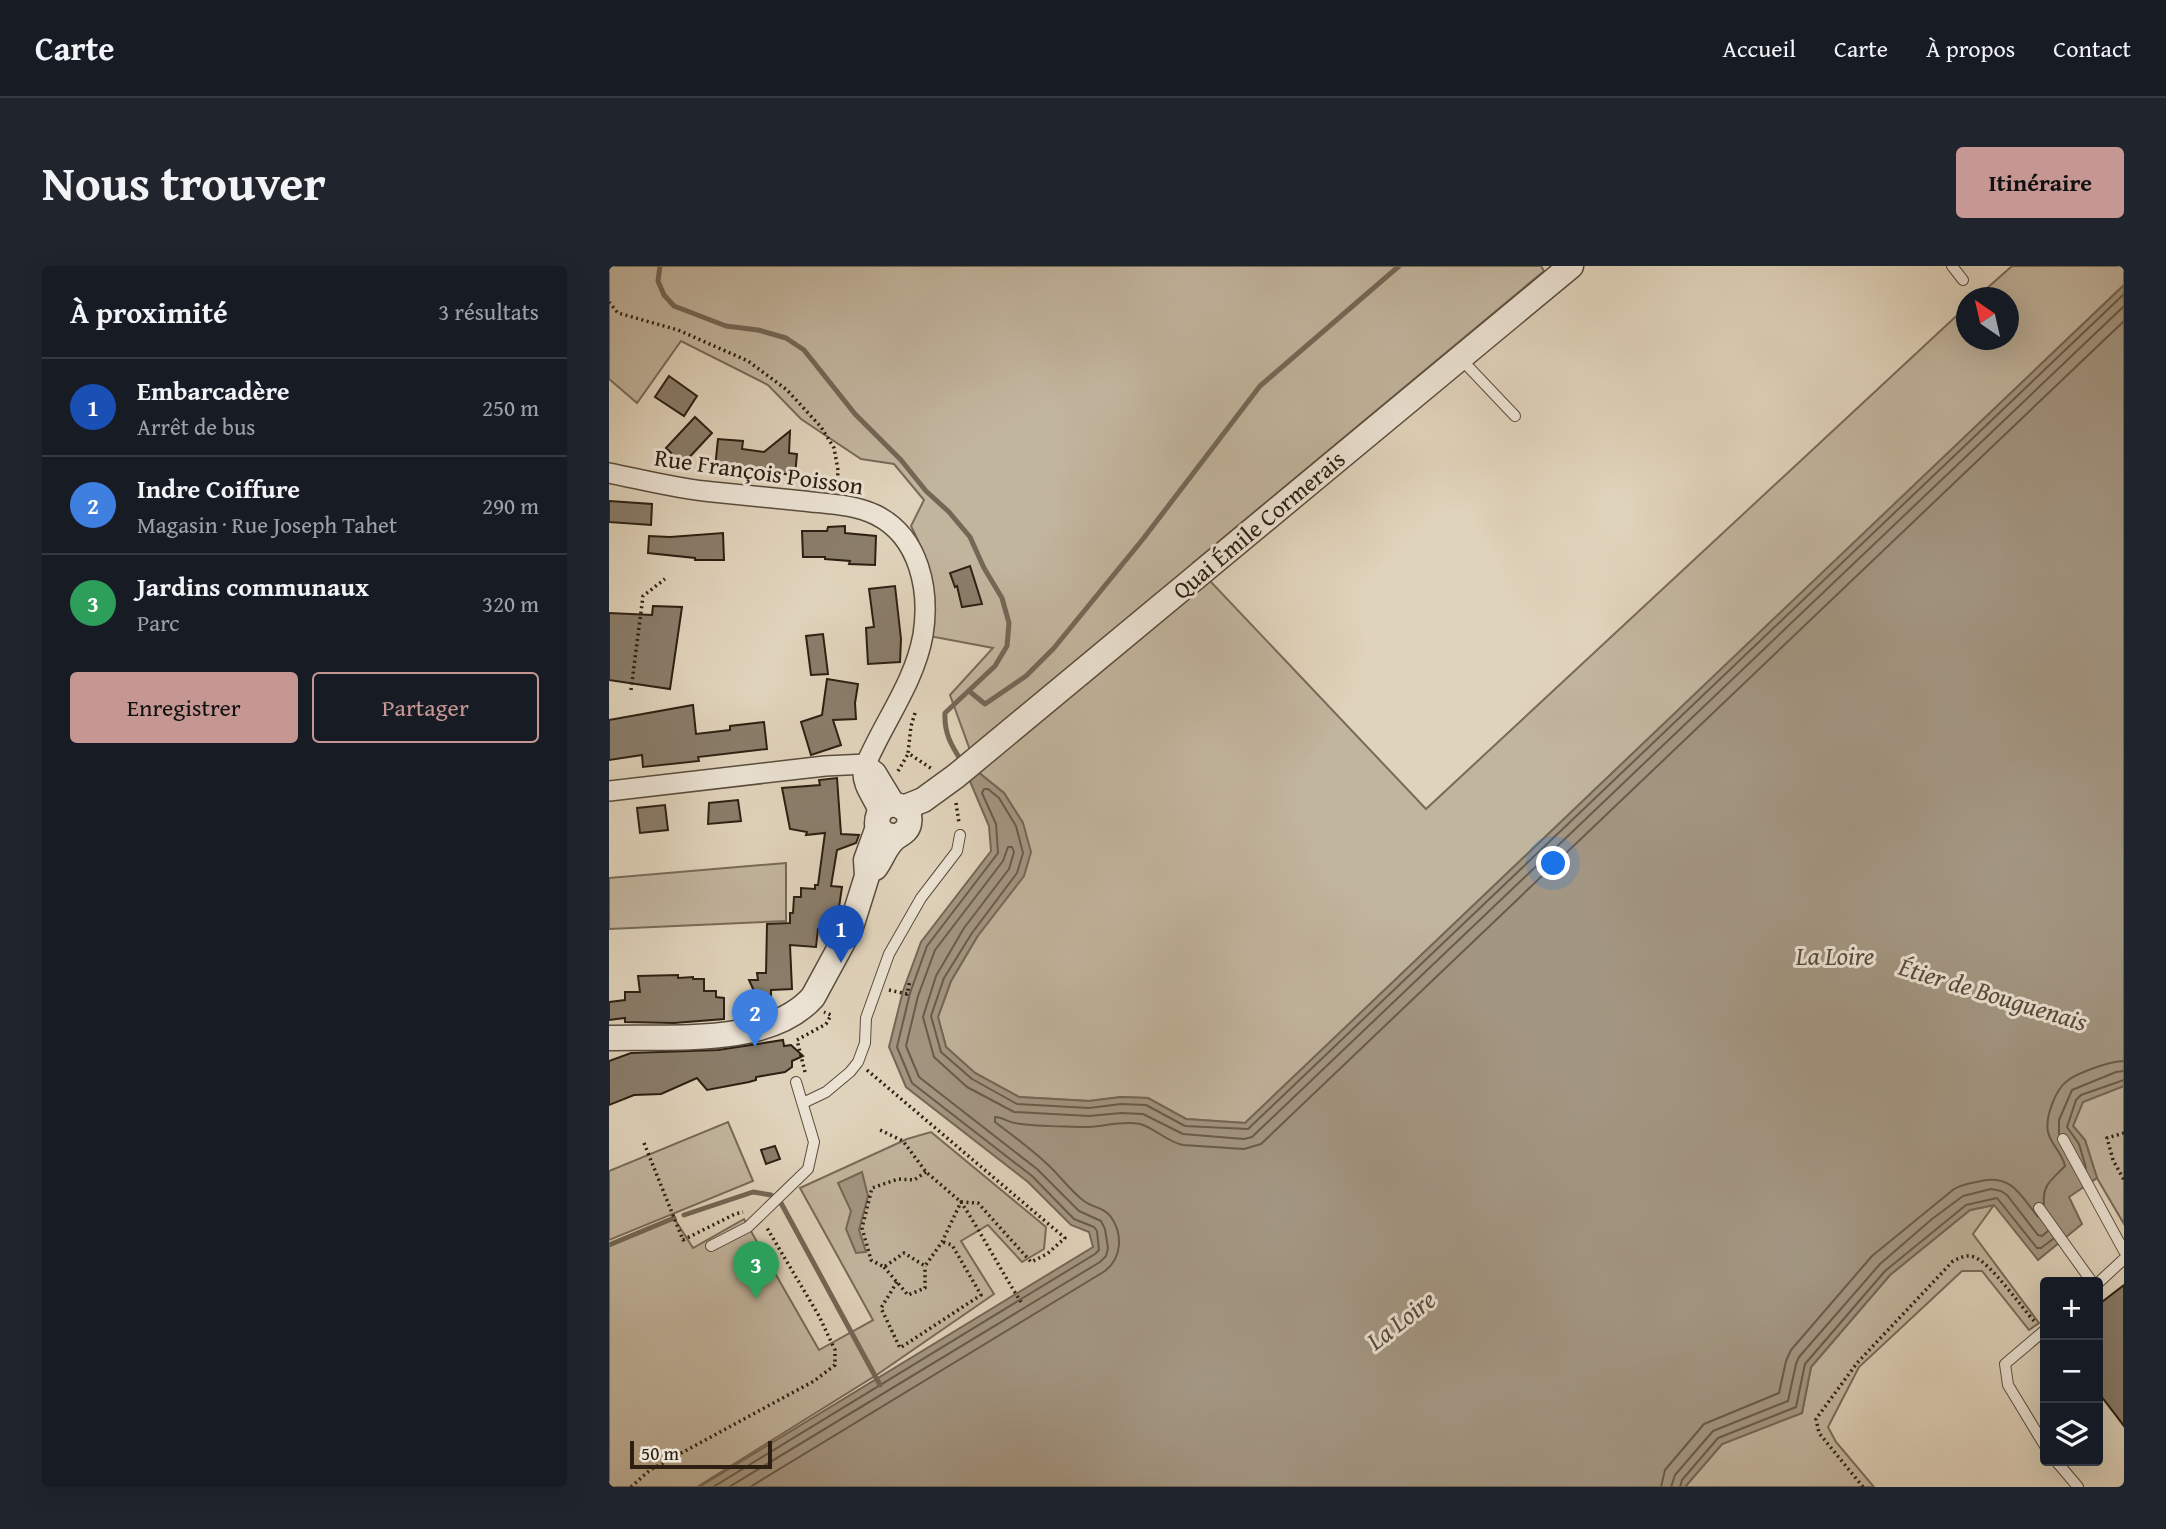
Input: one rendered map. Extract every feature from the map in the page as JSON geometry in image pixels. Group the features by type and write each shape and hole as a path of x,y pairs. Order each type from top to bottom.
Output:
{"street":[{"name":"Quai Émile Cormerais","path":"894,819 933,805 942,794 945,776 979,757 1571,266"},
{"name":"Rue François Poisson","path":"609,473 693,490 837,505 878,516 891,526 920,567 925,591 923,634 916,663 866,764"},
{"path":"609,791 825,766 866,764 876,772 894,819 866,860 867,876 851,927 807,1004 760,1029 700,1036 609,1038"}],"lane":[{"path":"1952,266 1963,280"},
{"path":"1460,358 1515,416"},
{"path":"803,1103 826,1092 858,1062 865,1043 866,1018 890,954 921,898 957,851 960,835"},
{"path":"711,1246 748,1227 809,1169 814,1142 803,1103 801,1080"},
{"path":"2063,1139 2124,1251"},
{"path":"2039,1209 2088,1277"},
{"path":"2103,1278 2124,1259"},
{"path":"2040,1334 2005,1364 2007,1385 2040,1438"},
{"path":"2060,1466 2078,1487"}],"path":[{"path":"609,302 618,313 678,330 748,361 787,390 821,427 834,448 838,470 837,505"},
{"path":"631,690 643,596 665,579"},
{"path":"918,704 911,726 908,753 945,776"},
{"path":"887,989 907,994 910,980"},
{"path":"797,1041 802,1054 801,1080"},
{"path":"858,1062 1065,1238 1047,1254 1031,1262 978,1203 961,1202"},
{"path":"878,1129 903,1141 926,1172 961,1202 1021,1302"},
{"path":"2124,1133 2107,1138 2113,1160 2124,1180"},
{"path":"631,1487 650,1470 814,1381 835,1365 835,1350 803,1285 759,1216 751,1211 735,1213 683,1240 644,1143"},
{"path":"926,1172 914,1180 898,1179 872,1188 862,1228 871,1259 884,1267 908,1295 925,1288 925,1266 942,1242 961,1202"},
{"path":"897,1282 881,1308 900,1348 981,1295 952,1245 942,1242"},
{"path":"884,1267 904,1253 925,1266"},
{"path":"1863,1487 1819,1433 1816,1419 1857,1363 1953,1261 1962,1256 1972,1256 1985,1263 2040,1326"}],"shaded area":[{"path":"609,266 1541,266 1544,271 1193,563 1426,809 1956,316 1956,350 2019,350 2019,287 1988,287 2012,266 2124,266 2124,285 1245,1123 1186,1119 1148,1098 1121,1097 1089,1101 1019,1097 975,1073 946,1047 938,1017 951,981 977,937 1023,823 1004,793 978,772 950,695 993,648 929,636 933,605 931,579 924,554 911,526 924,500 894,464 861,459 801,419 768,385 681,341 637,403 609,379"},
{"path":"786,863 786,921 609,929 609,878"},
{"path":"2124,1086 2124,1224 2097,1178 2085,1140 2073,1126 2082,1102"},
{"path":"728,1122 753,1181 609,1240 609,1171"},
{"path":"931,1132 1046,1227 1044,1249 1022,1262 988,1225 961,1241 994,1294 878,1374 697,1487 609,1487 609,1245 674,1218 693,1248 744,1219 819,1350 873,1320 800,1188 907,1139"},
{"path":"1994,1205 1973,1234 2039,1323 2029,1330 1982,1271 1962,1271 1859,1367 1828,1427 1836,1442 1874,1487 1685,1487 1722,1444 1802,1413 1811,1367 1890,1275 1970,1210"}],"water":[{"name":"La Loire","path":"2124,285 2124,1086 2083,1102 2073,1126 2085,1140 2097,1178 2069,1197 2082,1224 2038,1260 1994,1205 1970,1210 1890,1275 1811,1367 1802,1413 1722,1444 1685,1487 699,1487 1093,1247 1089,1232 1071,1225 1028,1182 906,1087 889,1047 903,991 921,942 991,851 989,826 969,779 978,772 1004,793 1023,823 1031,852 1024,876 977,937 951,981 938,1017 946,1047 975,1073 1019,1097 1089,1101 1121,1097 1148,1098 1186,1119 1245,1123"},
{"path":"862,1172 868,1196 859,1230 866,1252 856,1253 846,1229 851,1211 838,1183"}],"building":[{"path":"669,376 697,396 684,416 655,397"},
{"path":"695,417 712,433 683,464 666,448"},
{"path":"790,431 789,453 797,454 795,475 715,468 718,439 743,441 742,449 764,452"},
{"path":"609,501 652,504 651,525 609,522"},
{"path":"845,526 845,533 876,536 875,565 849,564 850,561 825,557 803,557 802,531 827,531 828,527"},
{"path":"723,533 724,560 695,560 648,553 649,536"},
{"path":"970,566 982,604 962,607 957,586 955,587 950,573"},
{"path":"895,586 901,639 900,662 868,664 866,628 874,627 869,589"},
{"path":"653,606 682,607 670,689 609,680 609,613 652,615"},
{"path":"823,634 828,674 811,675 806,636"},
{"path":"827,679 858,684 856,719 833,720 841,745 811,755 801,722 822,715"},
{"path":"693,705 696,734 764,722 767,749 698,757 699,761 643,767 642,755 609,760 609,720"},
{"path":"837,778 841,834 859,835 856,843 837,850 831,886 842,887 837,921 831,930 818,929 816,947 790,945 792,989 771,990 771,1008 763,1011 749,980 758,980 757,973 766,973 767,924 790,923 794,897 801,897 801,888 815,889 815,885 818,885 825,833 806,835 807,832 790,829 782,788 820,785 819,780"},
{"path":"738,800 741,821 708,824 709,803"},
{"path":"665,805 668,830 640,833 637,808"},
{"path":"678,975 678,978 704,979 704,991 716,991 716,997 724,998 724,1019 674,1023 625,1022 625,1018 609,1020 609,1002 625,1000 625,992 640,992 638,976"},
{"path":"783,1040 784,1046 791,1045 803,1056 792,1061 792,1067 785,1072 707,1090 697,1078 661,1094 634,1095 609,1105 609,1061 631,1053 718,1050"},
{"path":"775,1146 780,1159 766,1164 761,1150"},
{"path":"2124,1285 2124,1426 2103,1399 2103,1301"}],"waterway":[{"path":"660,266 658,281 664,295 674,306 726,326 758,330 786,338 804,350 855,414 901,460 970,537 1002,598 1009,623 1007,646 995,666 945,713 949,739 962,762"},
{"path":"969,691 985,704 1026,676 1054,648 1143,539 1260,386 1399,266"},
{"path":"684,1215 753,1192 771,1195"},
{"path":"781,1203 880,1385"},
{"path":"609,1245 674,1218"}],"place":[{"name":"Embarcadère","path":"841,963"},
{"name":"Indre Coiffure","path":"755,1047"},
{"name":"Jardins communaux","path":"756,1299"}],"water label":[{"name":"Étier de Bouguenais","path":"1993,994"}]}
